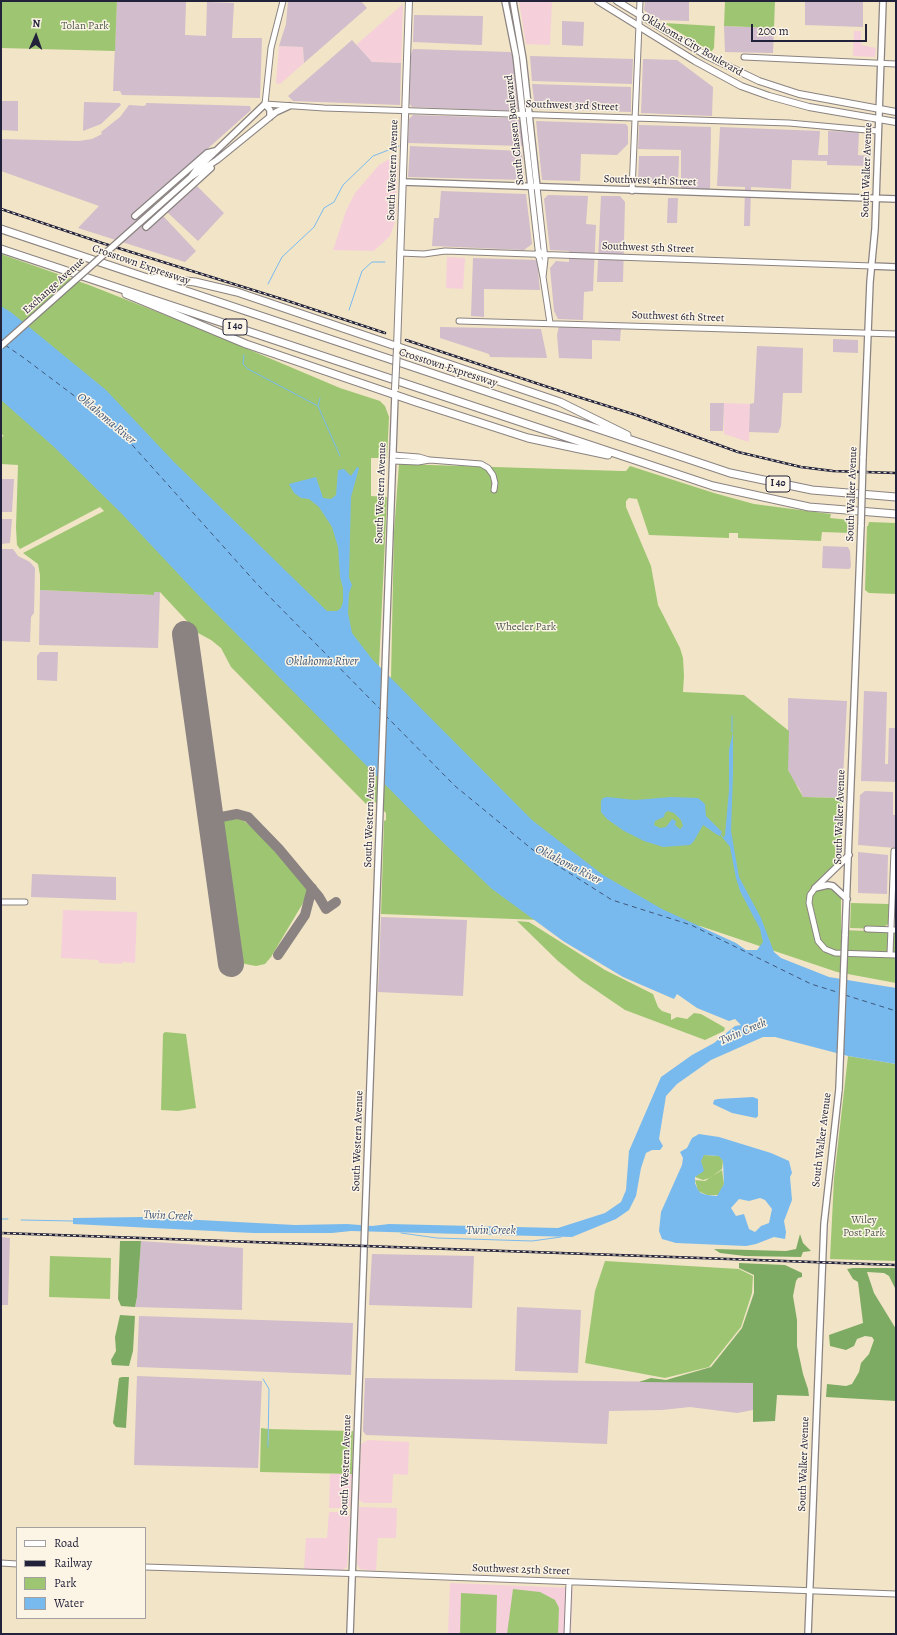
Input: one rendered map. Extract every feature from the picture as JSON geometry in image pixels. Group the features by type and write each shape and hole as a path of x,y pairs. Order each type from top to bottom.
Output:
{"highway":[{"name":"Crosstown Expressway","path":"1,229 730,473 830,492 896,497"},
{"name":"I 40","path":"1,249 714,486 770,500 831,510 896,514"},
{"path":"143,276 195,282 237,292 560,402 651,447"},
{"path":"89,278 162,311 246,344 395,392 528,438 633,459"}],"main road":[{"name":"South Western Avenue","path":"350,1634 409,1"},
{"name":"South Classen Boulevard","path":"505,1 516,56 534,187"},
{"name":"South Classen Boulevard","path":"513,1 523,59 534,187"},
{"name":"Oklahoma City Boulevard","path":"598,1 701,64 742,86 775,98 809,107 896,122"},
{"name":"Oklahoma City Boulevard","path":"617,1 707,56 759,81 799,94 896,112"},
{"name":"South Walker Avenue","path":"808,1634 824,1224 839,1089 868,334 876,199 883,1"},
{"path":"266,104 270,110 270,117"},
{"name":"Exchange Avenue","path":"191,177 216,150 266,104"},
{"name":"Exchange Avenue","path":"1,346 191,177 217,160 276,112 289,106"},
{"path":"135,216 207,153 216,150"},
{"path":"146,227 205,175 217,160"},
{"name":"Southwest 4th Street","path":"403,182 896,199"},
{"name":"Southwest 5th Street","path":"872,266 896,267"},
{"path":"815,888 849,855"},
{"path":"815,888 828,885 833,886 847,899"}],"street":[{"path":"266,104 271,48 283,1"},
{"path":"632,190 640,1"},
{"path":"744,57 896,64"},
{"name":"Southwest 3rd Street","path":"266,104 405,111 789,123 878,131"},
{"name":"South Classen Boulevard","path":"534,187 538,250 545,255"},
{"name":"Southwest 5th Street","path":"400,253 424,254 445,252 536,254 872,266"},
{"path":"536,254 539,258 543,277 550,323"},
{"path":"543,277 545,255"},
{"name":"Southwest 6th Street","path":"459,321 896,334"},
{"path":"393,458 419,457 430,460 481,464 488,468 493,475 496,483 494,490"},
{"path":"890,954 893,930 894,851"},
{"path":"815,888 810,895 810,903 818,940 825,949 835,953 896,955"},
{"path":"1,902 25,902"},
{"path":"867,929 893,930"},
{"path":"1,1563 16,1564"},
{"name":"Southwest 25th Street","path":"146,1567 352,1573 896,1594"},
{"path":"567,1634 569,1582"}],"shaded area":[{"path":"117,1 186,1 185,35 206,36 207,2 234,3 232,38 262,38 260,98 122,95 120,91 113,91"},
{"path":"288,1 361,1 367,8 304,63 303,47 279,46 286,24"},
{"path":"519,1 552,1 550,45 526,44"},
{"path":"645,1 689,1 689,21 657,20 644,10"},
{"path":"805,1 863,2 863,27 805,25"},
{"path":"403,4 401,63 372,62 356,45"},
{"path":"414,15 483,16 482,45 413,42"},
{"path":"562,21 584,22 583,46 562,45"},
{"path":"724,26 774,28 773,53 725,52"},
{"path":"854,31 861,31 861,45 876,48 875,57 853,56"},
{"path":"352,40 372,62 401,63 400,105 293,101 288,96"},
{"path":"279,46 303,47 304,63 280,84 276,83"},
{"path":"413,49 510,52 513,55 519,108 514,111 412,107 409,103 411,54"},
{"path":"530,56 633,59 632,84 532,81"},
{"path":"643,59 677,60 713,87 712,116 641,113"},
{"path":"532,84 631,87 631,112 535,109"},
{"path":"1,101 18,101 18,131 1,130"},
{"path":"84,102 120,103 121,105 101,124 83,131"},
{"path":"146,103 250,106 251,110 149,201 196,251 185,262 78,228 99,206 1,171 1,139 79,141 92,139 102,134 101,132 120,117 129,105 143,106 146,105"},
{"path":"413,115 517,118 522,123 524,146 408,143 409,119"},
{"path":"536,121 626,124 628,127 628,144 617,155 581,154 580,181 542,180"},
{"path":"639,125 711,127 710,191 681,189 681,150 638,149"},
{"path":"720,127 820,131 818,155 828,155 828,131 859,132 858,155 870,156 870,166 827,165 827,161 792,160 791,189 751,187 750,226 744,226 745,187 717,186"},
{"path":"410,146 522,151 524,180 408,177"},
{"path":"398,154 396,219 390,236 374,251 333,250 346,211 355,193 379,165"},
{"path":"639,156 679,156 678,184 643,183 638,179"},
{"path":"197,186 224,213 198,241 167,212"},
{"path":"441,191 526,194 532,244 524,250 432,246 434,218 439,218"},
{"path":"548,195 588,196 586,224 596,225 593,291 584,292 583,320 558,319 554,311 550,268 556,261 569,262 569,251 550,250 544,199"},
{"path":"601,196 620,196 625,202 623,282 597,282"},
{"path":"668,198 678,198 677,223 667,223"},
{"path":"447,257 465,258 463,289 446,288"},
{"path":"473,258 537,260 540,290 484,289 484,317 471,316"},
{"path":"559,326 621,328 620,341 592,340 592,359 559,358 557,335"},
{"path":"440,327 541,329 547,358 490,357 489,354 440,338"},
{"path":"833,339 858,340 858,353 833,352"},
{"path":"757,346 803,348 802,393 783,393 781,426 778,433 749,432 750,404 754,403"},
{"path":"710,403 724,403 723,431 710,431"},
{"path":"724,403 750,404 749,442 724,434"},
{"path":"1,479 14,479 12,512 1,512"},
{"path":"1,519 12,519 10,543 1,544"},
{"path":"823,546 848,547 850,551 851,567 849,569 822,568"},
{"path":"1,549 13,549 18,556 30,562 35,568 34,613 31,617 30,642 1,641"},
{"path":"40,590 154,595 154,592 160,592 158,648 39,645"},
{"path":"40,652 58,652 57,681 37,680 37,656"},
{"path":"864,691 887,692 885,764 888,764 889,728 896,728 896,782 861,781"},
{"path":"788,698 847,701 842,798 803,797 799,788 791,779 788,770"},
{"path":"865,791 893,792 893,815 896,815 896,848 858,845 860,795"},
{"path":"858,852 888,855 887,894 858,893"},
{"path":"32,874 116,877 116,900 31,897"},
{"path":"63,910 137,912 135,963 99,963 98,960 61,958"},
{"path":"381,917 467,920 463,996 378,992"},
{"path":"1,1237 10,1238 8,1305 1,1305"},
{"path":"141,1241 243,1248 242,1310 135,1307"},
{"path":"372,1254 474,1256 472,1308 369,1305"},
{"path":"517,1307 581,1310 578,1373 515,1371"},
{"path":"139,1316 353,1323 351,1375 137,1367"},
{"path":"137,1376 262,1381 258,1468 134,1465"},
{"path":"365,1378 754,1383 753,1410 737,1413 690,1407 662,1410 609,1411 607,1444 366,1435 363,1431"},
{"path":"368,1440 409,1442 408,1475 393,1474 392,1503 364,1503 359,1500 361,1444"},
{"path":"330,1474 352,1474 350,1506 345,1508 329,1508"},
{"path":"359,1507 397,1508 396,1538 378,1538 376,1571 360,1569 357,1564"},
{"path":"329,1512 345,1512 350,1515 347,1567 342,1570 304,1570 306,1538 327,1538"},
{"path":"450,1583 573,1588 571,1634 448,1634"}],"green space":[{"name":"Tolan Park","path":"1,1 117,1 115,51 1,48"},
{"path":"725,1 775,1 774,28 724,26"},
{"path":"664,23 715,26 714,48 710,51"},
{"name":"Wheeler Park","path":"1,254 89,285 198,328 340,388 380,401 385,406 389,417 387,458 371,458 371,496 387,497 379,667 391,678 394,532 399,464 622,471 626,471 630,466 714,493 754,504 831,514 830,518 850,520 851,533 822,532 821,541 738,538 738,533 729,533 729,538 649,535 637,499 629,498 626,501 626,507 651,566 658,605 680,648 683,658 683,692 744,695 789,731 788,770 803,797 842,798 841,852 843,852 837,863 809,891 806,903 812,928 818,928 812,902 813,895 820,887 832,887 841,897 841,930 896,932 896,983 837,972 700,926 381,914 384,821 386,820 386,813 375,802 366,804 231,667 221,648 211,640 198,633 160,592 154,592 154,595 40,590 38,564 23,553 104,511 100,507 20,549 17,545 16,528 18,465 1,464 1,437 4,436 1,434"},
{"path":"869,522 896,523 896,594 869,593 865,590 867,526"},
{"path":"238,819 244,821 268,841 308,888 309,893 271,957 265,964 256,966 245,964 237,958 222,820"},
{"path":"851,903 889,904 888,924 884,927 884,929 850,928"},
{"path":"517,921 529,922 605,970 653,994 658,1007 662,1011 671,1014 671,1020 677,1017 687,1019 694,1013 701,1014 725,1028 724,1031 705,1040 625,1010 581,980 558,961"},
{"path":"165,1032 186,1034 196,1108 178,1111 161,1110 163,1034"},
{"name":"Wiley Post Park","path":"848,1056 896,1064 896,1261 830,1259 834,1179"},
{"path":"702,1156 720,1156 723,1161 722,1169 710,1178 703,1180 695,1177 699,1173"},
{"path":"722,1170 724,1184 719,1195 707,1195 698,1191 695,1180 705,1181"},
{"path":"800,1234 803,1243 811,1251 803,1252 801,1257 745,1256 720,1253 714,1249 786,1251 796,1249"},
{"path":"120,1241 141,1241 135,1307 121,1306 118,1299"},
{"path":"50,1256 111,1258 110,1299 49,1297"},
{"path":"605,1261 739,1269 753,1276 752,1293 741,1327 709,1367 665,1378 585,1363 595,1291"},
{"path":"739,1263 785,1265 802,1273 802,1277 798,1278 796,1281 793,1296 797,1320 797,1346 809,1396 777,1395 775,1421 753,1422 753,1383 639,1382 651,1378 666,1380 711,1367 742,1328 754,1293 754,1275 739,1268"},
{"path":"896,1268 896,1290 889,1276 884,1273 867,1272 874,1293 896,1329 896,1401 826,1397 827,1384 846,1386 852,1384 859,1372 861,1363 869,1354 874,1340 872,1337 865,1336 857,1339 854,1346 846,1350 830,1346 829,1335 863,1323 858,1282 853,1279 847,1269"},
{"path":"120,1315 135,1316 133,1351 129,1366 112,1365 111,1360 116,1351 115,1337"},
{"path":"129,1377 126,1428 116,1427 113,1423 119,1378"},
{"path":"261,1428 268,1429 268,1447 269,1429 353,1431 352,1474 260,1472"},
{"path":"513,1589 540,1592 555,1600 559,1608 558,1634 507,1634"},
{"path":"461,1593 497,1595 496,1634 460,1634"}],"water":[{"name":"Oklahoma River","path":"1,306 12,313 106,390 174,462 327,611 337,611 341,608 343,602 343,588 340,577 338,547 332,527 319,507 309,499 301,498 294,493 289,484 316,477 323,498 331,499 336,495 338,470 344,469 351,476 357,467 359,468 351,497 349,578 352,585 349,593 348,613 352,633 372,659 532,820 603,875 662,909 736,943 746,950 757,950 763,942 760,929 740,891 730,847 723,838 725,835 729,790 729,750 733,732 731,831 739,877 761,918 774,952 781,958 829,977 896,988 896,1064 848,1056 775,1037 763,1037 711,1060 677,1084 666,1096 659,1139 663,1146 660,1150 652,1150 646,1153 641,1168 636,1196 629,1210 616,1219 572,1237 351,1231 332,1233 253,1233 73,1224 73,1218 142,1217 295,1225 347,1224 372,1226 389,1224 558,1228 605,1213 621,1202 626,1190 629,1151 661,1077 692,1055 714,1043 735,1026 741,1025 735,1019 729,1021 697,1008 677,994 674,999 623,977 563,941 492,889 430,830 200,597 121,513 53,446 1,400"},
{"path":"607,797 635,800 671,797 698,798 705,804 706,816 722,832 720,836 703,825 690,845 663,847 644,841 624,831 607,819 601,812 601,801 603,798","holes":["668,811 674,813 681,820 683,826 680,829 675,825 676,821 672,819 666,827 660,828 654,825 655,821 664,817 665,813"]},
{"path":"753,1097 758,1099 758,1116 756,1118 732,1113 713,1104 714,1100 718,1099"},
{"path":"699,1134 719,1137 771,1153 789,1161 792,1173 790,1177 792,1200 784,1221 786,1232 785,1239 774,1237 746,1246 676,1243 662,1239 659,1231 661,1212 682,1165 683,1158 680,1152 687,1148 692,1138","holes":["704,1155 719,1156 723,1161 724,1184 717,1196 701,1193 695,1183 695,1177 704,1171 701,1161","760,1198 765,1200 772,1209 769,1223 761,1226 755,1232 749,1229 744,1214 736,1216 731,1208 739,1199 749,1201"]}],"waterway":[{"path":"268,284 282,257 314,227 324,208 334,202 343,185 373,156 399,146"},
{"path":"349,310 362,271 372,262 385,262"},
{"path":"244,355 243,364 248,369 318,406"},
{"path":"320,398 318,406 340,456"},
{"path":"732,716 732,732"},
{"path":"721,835 724,839"},
{"name":"Twin Creek","path":"1,1219 8,1219"},
{"name":"Twin Creek","path":"21,1220 73,1221"},
{"name":"Twin Creek","path":"401,1233 437,1238 532,1241 561,1237"},
{"path":"263,1379 269,1389 268,1447"}],"ferry route":[{"path":"5,345 117,428 257,584 382,711"},
{"path":"385,715 455,786 533,850 612,900 691,925 811,984 840,993"},
{"path":"845,995 896,1011"}],"taxiway":[{"path":"211,819 237,814 248,817 279,849 319,897 326,909 336,902"},
{"path":"278,955 305,915 312,888"}],"runway":[{"path":"185,634 231,964"}],"railway":[{"path":"1,209 102,243 385,333"},
{"path":"406,340 636,415 738,452 801,467 833,471 896,473"},
{"path":"1,1233 896,1265"}]}
